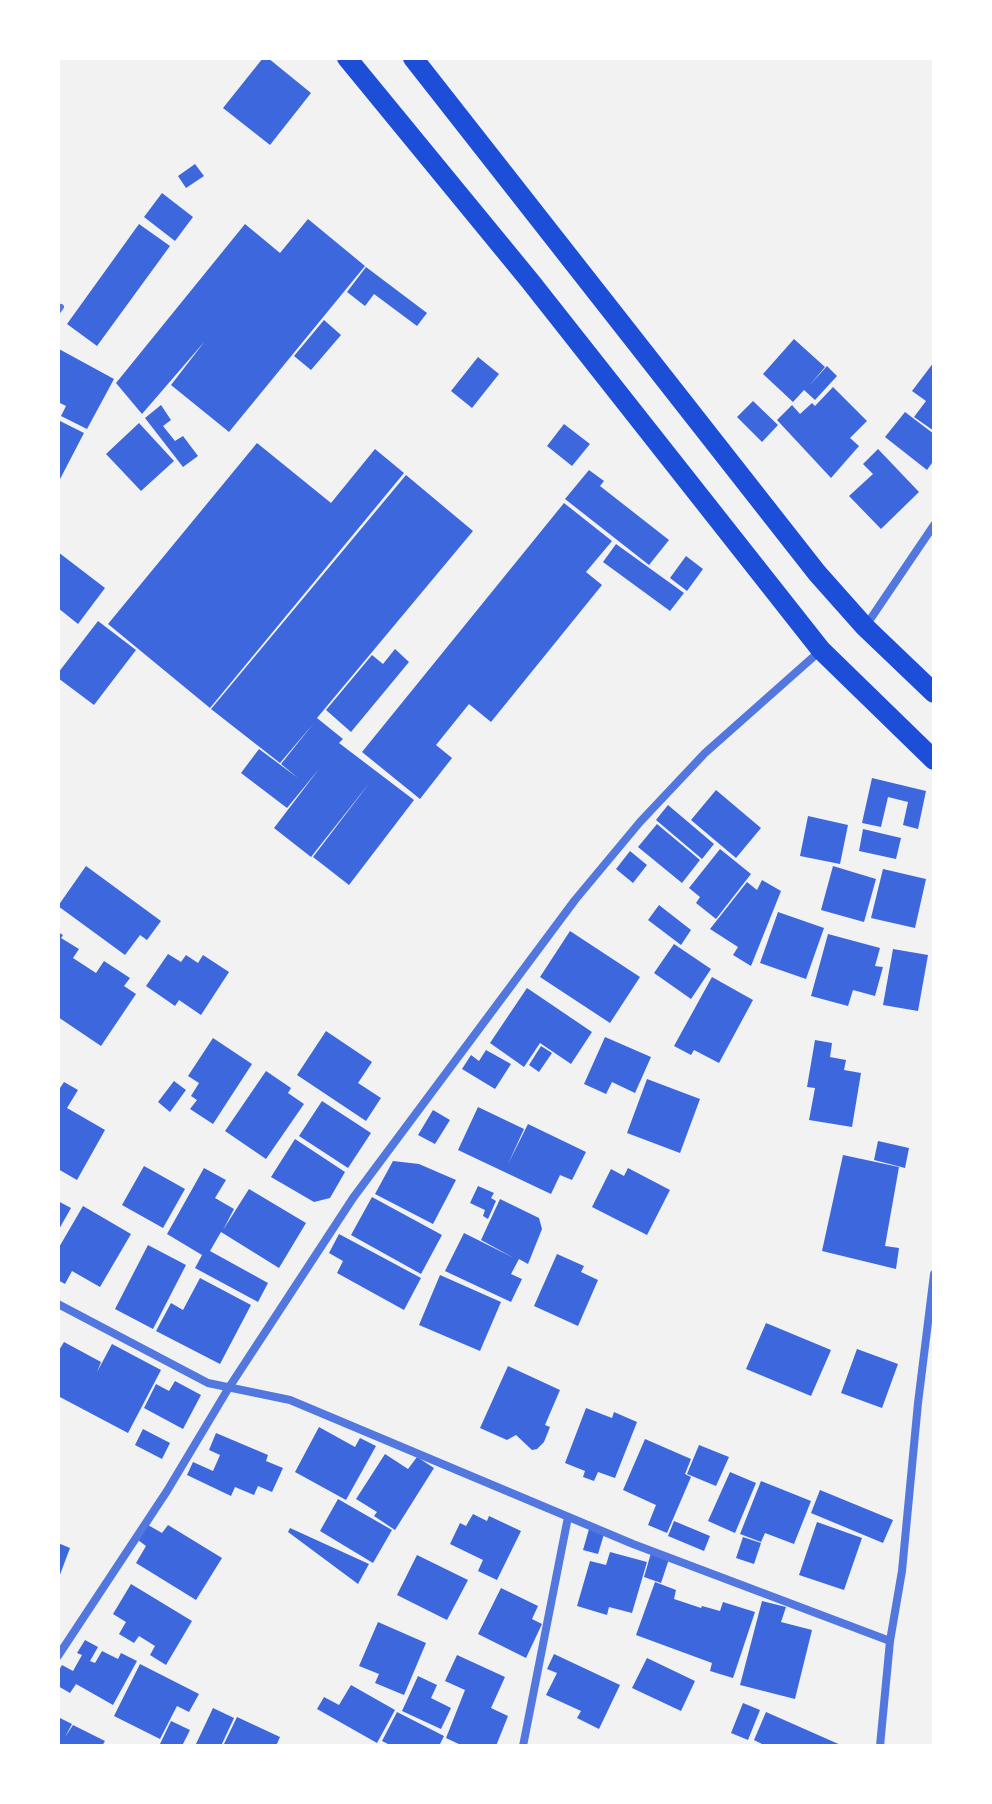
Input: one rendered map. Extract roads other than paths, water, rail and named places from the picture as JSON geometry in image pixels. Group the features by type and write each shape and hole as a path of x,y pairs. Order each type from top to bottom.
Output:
{"main road":[{"path":"347,58 530,281 821,650 934,760"},
{"path":"413,58 817,573 865,627 934,693"}],"street":[{"path":"865,627 934,525"},
{"path":"58,1656 353,1198 575,900 640,822 705,753 821,650"},
{"path":"880,1746 934,1274"},
{"path":"58,1304 208,1383 290,1400 568,1517 771,1598 890,1641"},
{"path":"523,1746 568,1517"}]}
